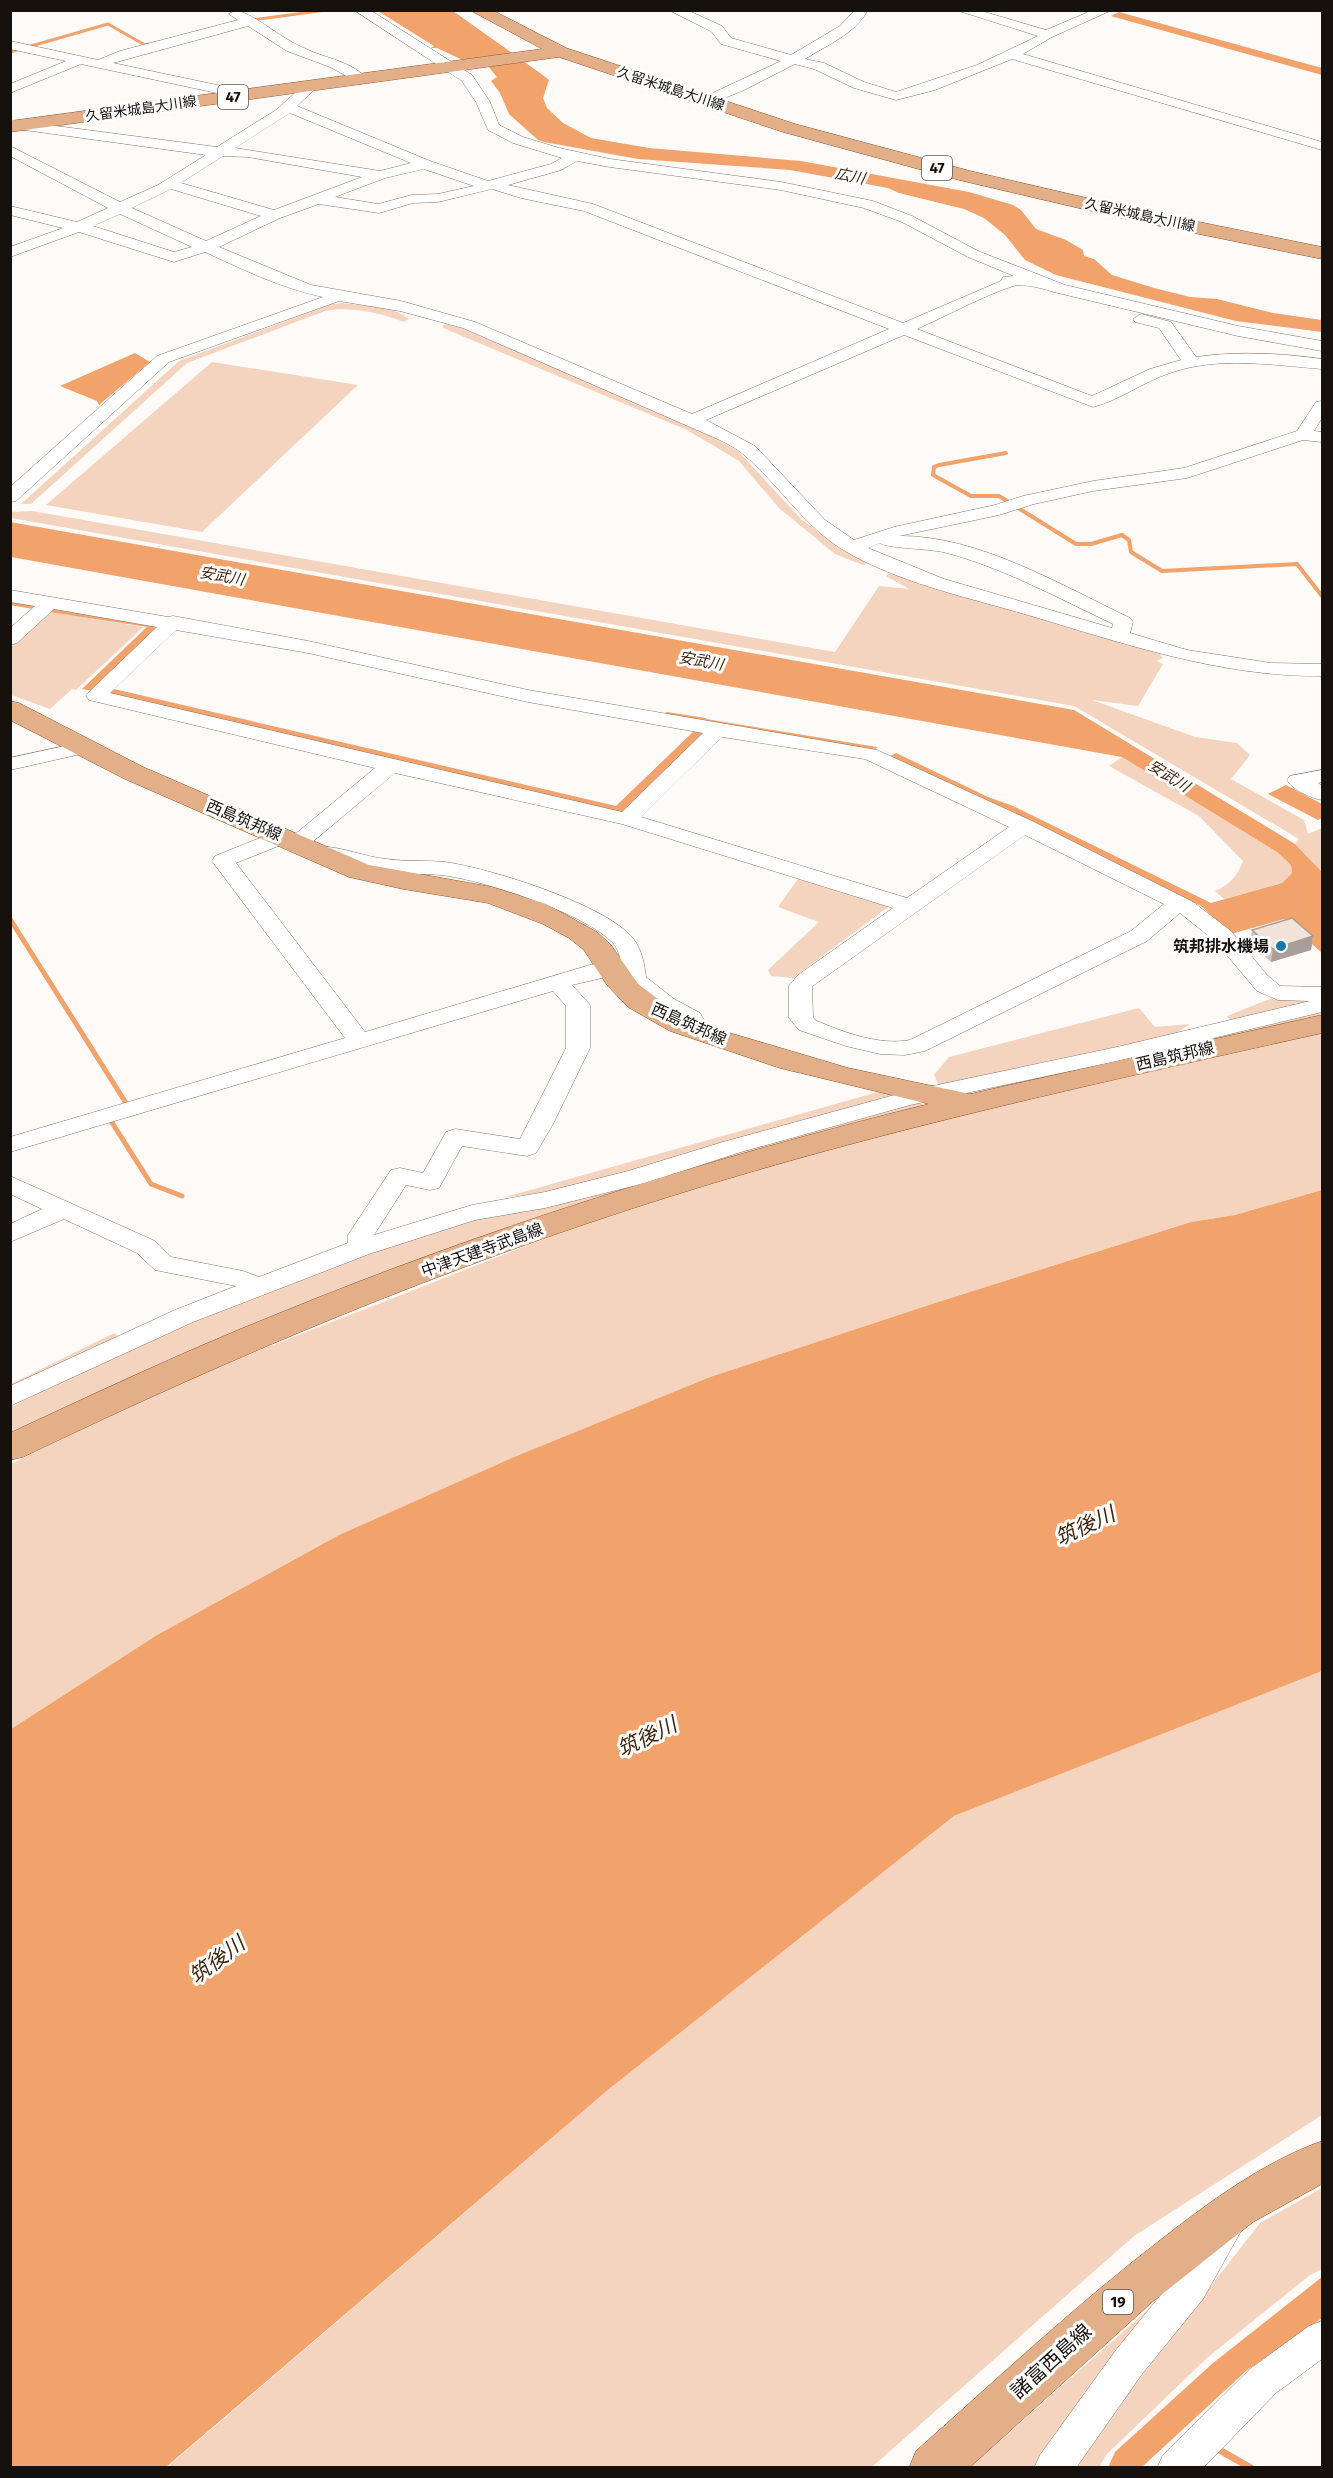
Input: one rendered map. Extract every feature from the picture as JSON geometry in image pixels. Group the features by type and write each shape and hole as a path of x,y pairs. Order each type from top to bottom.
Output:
{"main road":[{"path":"478,10 552,53"},
{"name":"久留米城島大川線","path":"13,126 552,53 789,128 966,177 1130,214 1323,253"},
{"name":"西島筑邦線","path":"10,708 134,773 359,871 389,880 481,892 536,910 589,939 602,952 610,969 627,990 650,1009 688,1027 800,1065 971,1104 1323,1024"},
{"name":"中津天建寺武島線","path":"10,1448 169,1373 384,1285 656,1190 795,1149 971,1104"},
{"name":"諸富西島線","path":"933,2468 1134,2288 1238,2208 1323,2162"}],"street":[{"path":"226,10 254,18 294,49 348,68 361,80"},
{"path":"360,10 467,78 475,87 493,127 518,140 575,156 781,186 868,204 907,219 973,254 1060,289"},
{"path":"675,10 717,29 726,41 752,50 819,66 872,90 896,96 940,83 1011,55 1047,34 1106,10"},
{"path":"707,101 754,82 796,59 853,24 862,10"},
{"path":"963,10 1047,34"},
{"path":"98,64 125,54 254,18"},
{"path":"10,45 245,95"},
{"path":"1011,55 1323,146"},
{"path":"10,89 80,60"},
{"path":"10,253 79,227 170,184 288,107 311,86"},
{"path":"288,107 425,164 521,194 588,207 1093,402 1164,369 1192,363 1262,360 1323,364"},
{"path":"13,126 219,152 248,153 380,175"},
{"path":"10,150 120,208 261,272 306,289 401,306 469,325 726,436 749,450 819,524 852,547 885,563 937,583 1120,637 1214,661 1270,669 1323,670"},
{"path":"318,199 379,208 412,199 438,198 482,189 556,167 575,156"},
{"path":"10,210 79,227 174,257 207,247 275,215 380,175 425,164"},
{"path":"170,184 275,215"},
{"path":"692,420 903,330 1007,284 1010,280 1060,289 1323,351"},
{"path":"1007,284 1165,325 1192,363"},
{"path":"10,496 163,359 337,296"},
{"path":"1278,339 1323,346"},
{"path":"1303,435 1323,406"},
{"path":"852,547 894,532 999,510 1029,500 1131,479 1187,473 1303,435 1323,437"},
{"path":"10,471 29,480"},
{"path":"852,547 896,541 950,547 1018,573 1123,622 1120,637"},
{"path":"10,596 173,622 308,647 528,696 880,757 1195,912 1223,936 1270,990 1281,993 1323,993"},
{"path":"10,639 50,603"},
{"path":"173,622 96,696 627,819 910,906"},
{"path":"627,819 717,730"},
{"path":"10,764 83,748"},
{"path":"300,844 391,766"},
{"path":"1323,776 1297,780 1323,794"},
{"path":"1024,826 806,980 800,986 801,1018 807,1025 818,1030 892,1049 905,1050 1139,936 1179,903"},
{"path":"360,1041 223,861 300,844 341,854 362,862 387,866 446,869 484,878 543,897 600,924 622,938 632,958 635,979 666,1004 692,1018 693,1022 688,1027"},
{"path":"10,1145 557,982 598,970 610,969"},
{"path":"360,1248 361,1235 400,1176 430,1182 455,1137 527,1148 578,1048 578,1005 557,982"},
{"path":"10,1397 162,1326 256,1287 360,1248 472,1213 545,1200 636,1177 732,1147 909,1098 934,1096 977,1083 1323,1005"},
{"path":"10,1184 146,1247 164,1264 243,1279 256,1287"},
{"path":"10,1234 63,1209"},
{"path":"1053,2468 1129,2362 1190,2287 1238,2208"},
{"path":"1176,2468 1263,2381 1323,2338"}],"shaded area":[{"path":"343,303 386,309 409,319 404,322 375,313 354,310 325,311 187,363 31,504 21,504 179,361 331,304"},
{"path":"452,324 694,426 738,451 802,520 838,546 868,563 863,565 835,554 779,508 739,461 687,430 443,328 443,325"},
{"path":"212,362 358,385 202,532 46,505"},
{"path":"32,511 835,652 879,586 909,589 886,576 892,572 968,598 1160,654 1163,658 1156,661 1163,664 1138,706 1092,700 1195,737 1237,743 1250,755 1231,779 1304,820 1308,834 1322,828 1322,872 1295,844 1299,839 1074,706 11,518 11,512"},
{"path":"48,611 143,627 76,690 72,689 50,709 11,695 11,647"},
{"path":"1122,757 1277,852 1291,865 1292,873 1282,883 1224,899 1215,891 1233,879 1243,861 1199,816 1109,766"},
{"path":"800,876 892,904 793,978 771,976 768,970 819,922 778,907"},
{"path":"1272,998 1322,999 1322,1001 1232,1023 1227,1016"},
{"path":"1139,1008 1155,1027 1190,1024 1175,1034 939,1086 934,1075 949,1057"},
{"path":"1322,1010 1322,1017 998,1092 992,1089 1015,1079"},
{"path":"1322,1030 1322,1190 1235,1215 1191,1222 710,1377 514,1457 339,1535 157,1635 11,1729 11,1464 171,1385 577,1226 804,1154 1146,1070"},
{"path":"878,1092 900,1096 577,1188 502,1198"},
{"path":"913,1101 931,1107 789,1143 11,1440 11,1407 132,1345 364,1252 475,1216"},
{"path":"114,1333 122,1338 11,1393 11,1384"},
{"path":"1322,1671 1322,2115 1134,2236 872,2467 166,2468 609,2089 954,1816"},
{"path":"1322,2188 1322,2269 1310,2275 1207,2358 1107,2454 1099,2467 1069,2468 1260,2223"},
{"path":"1174,2287 1035,2467 970,2467"}],"water":[{"name":"広川","path":"378,11 453,11 549,80 543,98 547,108 563,123 591,138 649,148 801,161 969,192 1013,205 1021,210 1036,229 1066,240 1083,250 1084,256 1094,259 1112,275 1190,297 1217,299 1273,313 1322,320 1322,332 1236,321 1056,275 1025,260 1005,235 984,218 964,209 899,193 888,188 790,170 638,159 538,140 509,114 500,93 491,81 497,77 488,66 467,62 437,48 431,48 434,46"},
{"path":"1119,12 1322,68 1322,75 1111,16"},
{"path":"135,353 150,362 99,405 97,401 60,386"},
{"name":"安武川","path":"10,522 1074,710 1295,844 1322,872 1322,953 1284,919 1231,934 1201,906 890,756 896,753 988,797 1013,806 1211,903 1282,883 1292,873 1291,865 1277,852 1122,757 11,557"},
{"path":"150,624 161,626 93,691 82,689"},
{"path":"114,689 616,806 695,730 706,732 622,814 108,694"},
{"path":"706,719 877,747 874,751 703,723"},
{"path":"1286,785 1322,804 1322,818 1318,820 1268,794"},
{"name":"筑後川","path":"1322,1190 1322,1671 954,1816 609,2089 166,2467 11,2467 11,1729 157,1635 339,1535 514,1457 710,1377 1191,1222 1235,1215"},
{"path":"1322,2277 1322,2318 1246,2371 1142,2467 1108,2468 1115,2452 1213,2363"}],"building":[{"path":"1292,918 1313,936 1273,949 1252,930"}],"waterway":[{"path":"252,20 326,10"},
{"path":"10,52 108,24 145,45 149,44"},
{"path":"1006,453 939,465 934,467 933,475 971,496 999,496 1076,544 1091,544 1122,535 1129,540 1131,552 1162,571 1297,564 1322,596"},
{"path":"10,603 34,607"},
{"path":"50,610 148,625"},
{"path":"667,714 705,720"},
{"path":"10,919 126,1103"},
{"path":"111,1121 151,1184 182,1196"},
{"path":"1216,2448 1251,2468"}],"place":[{"name":"筑邦排水機場","path":"1281,946"}]}
